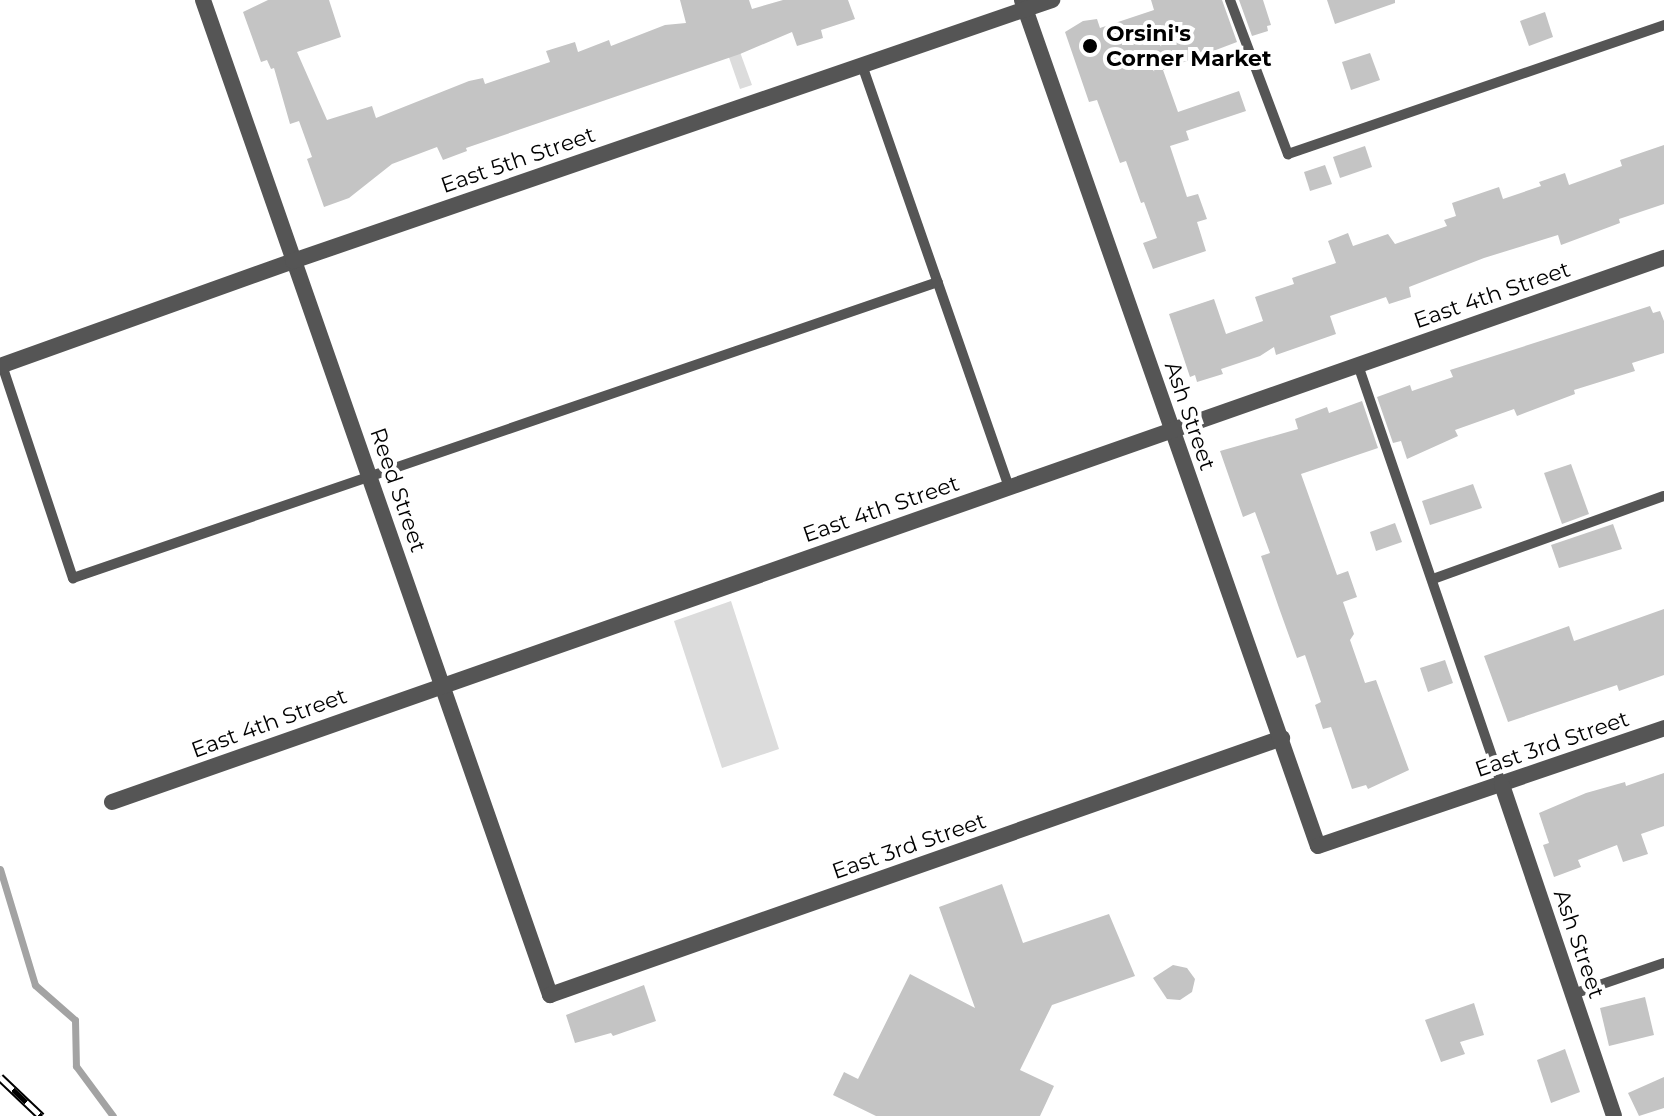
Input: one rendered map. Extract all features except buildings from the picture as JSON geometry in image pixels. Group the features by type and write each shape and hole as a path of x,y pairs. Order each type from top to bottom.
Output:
{"street":[{"name":"Reed Street","path":"203,0 550,995"},
{"name":"East 5th Street","path":"1,365 862,65 1024,5 1052,0"},
{"name":"Ash Street","path":"1024,5 1318,846"},
{"name":"East 4th Street","path":"112,802 1664,258"},
{"name":"East 3rd Street","path":"1318,846 1664,728"},
{"name":"East 3rd Street","path":"550,995 1282,738"},
{"name":"Ash Street","path":"1502,785 1614,1116"}],"lane":[{"path":"1230,0 1288,154 1664,25"},
{"path":"862,65 1009,488"},
{"path":"1,365 73,578 938,282"},
{"path":"1358,365 1502,785"},
{"path":"1433,579 1664,496"},
{"path":"1573,994 1664,963"}],"shaded area":[{"path":"709,0 721,0 752,85 740,89"},
{"path":"731,601 779,749 722,768 674,621"}],"waterway":[{"path":"0,869 35,985 75,1020 76,1066 113,1116"}],"railway":[{"path":"0,1077 41,1116"}],"place":[{"name":"Orsini's Corner Market","path":"1090,46"}]}
